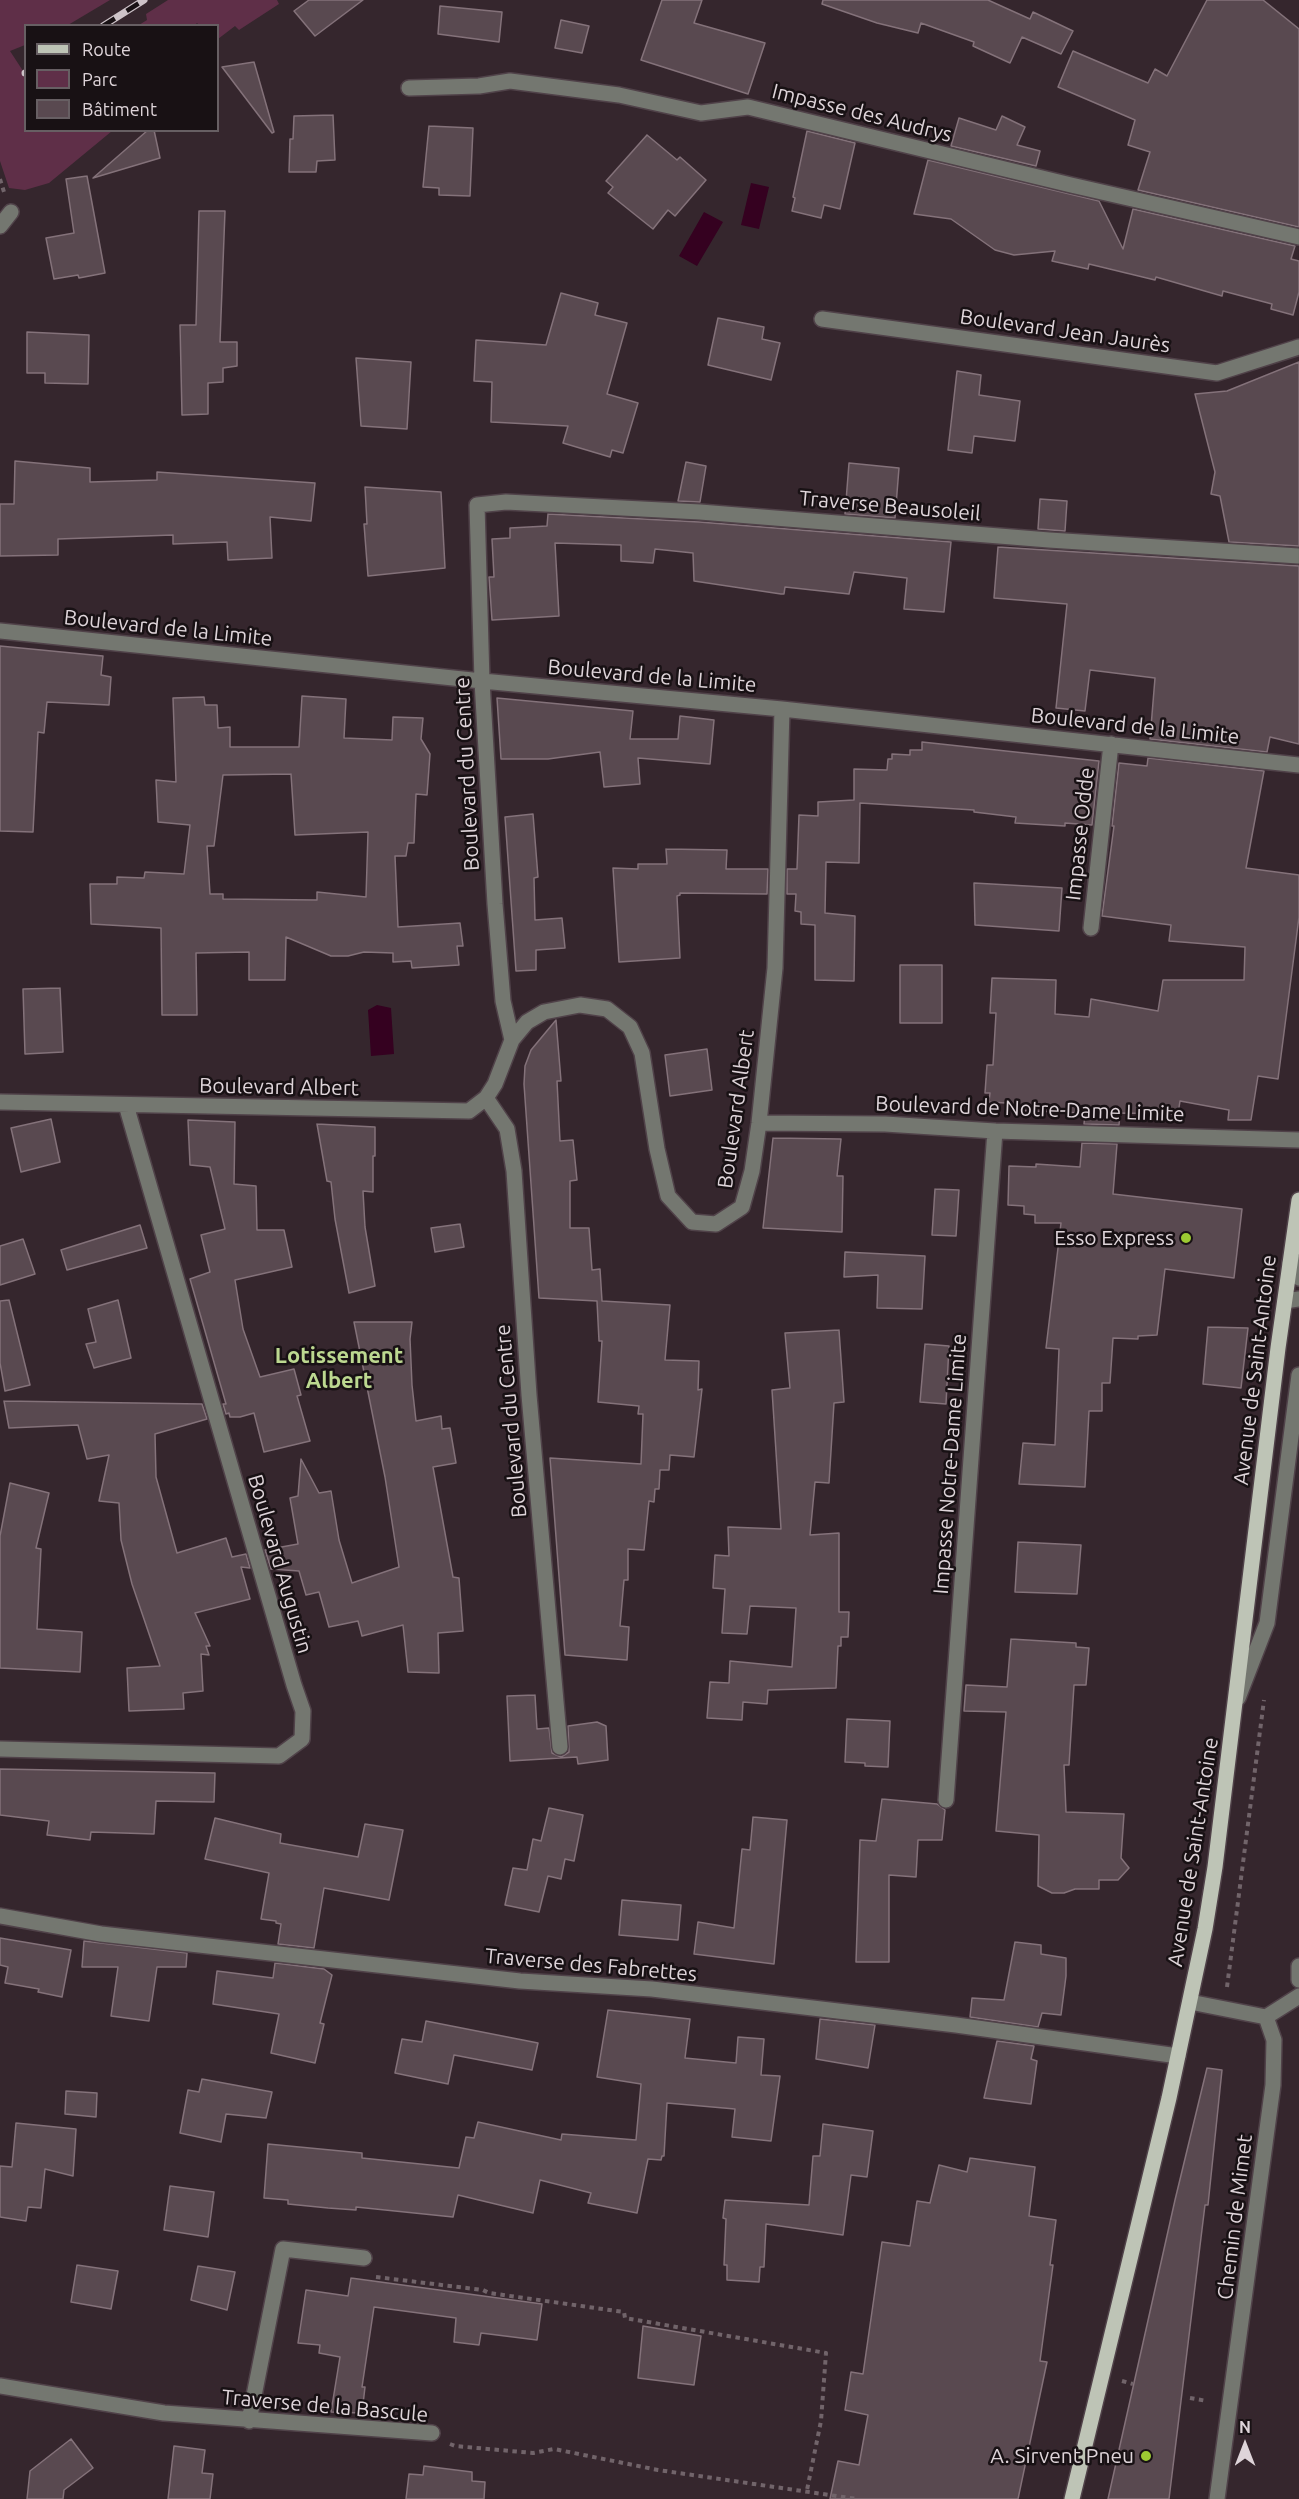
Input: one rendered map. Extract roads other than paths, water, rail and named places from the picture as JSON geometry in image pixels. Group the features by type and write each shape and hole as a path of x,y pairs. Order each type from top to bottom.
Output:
{"main road":[{"name":"Avenue de Saint-Antoine","path":"1072,2499 1178,2056 1210,1898 1292,1300 1299,1200"}],"street":[{"name":"Impasse des Audrys","path":"409,88 479,86 510,81 620,95 701,113 748,107 1083,188 1299,237"},
{"path":"0,226 11,212"},
{"name":"Boulevard Jean Jaurès","path":"822,319 1217,373 1299,347"},
{"name":"Traverse Beausoleil","path":"477,505 506,502 634,508 1049,540 1299,556"},
{"name":"Boulevard du Centre","path":"477,505 482,681 503,1000 512,1040"},
{"name":"Boulevard de la Limite","path":"0,631 482,681 782,709 1299,765"},
{"name":"Boulevard Albert","path":"0,1102 469,1111 486,1098 495,1084 512,1040 527,1022 544,1012 580,1005 608,1009 630,1027 642,1053 657,1149 668,1196 692,1222 716,1224 742,1207 752,1171 759,1123 776,968 782,709"},
{"name":"Impasse Odde","path":"1091,928 1111,744"},
{"name":"Boulevard du Centre","path":"486,1098 507,1129 514,1171 530,1407 560,1747"},
{"name":"Boulevard Augustin","path":"0,1749 279,1756 302,1739 303,1711 126,1105"},
{"name":"Boulevard de Notre-Dame Limite","path":"759,1123 885,1124 995,1131 1299,1140"},
{"name":"Impasse Notre-Dame Limite","path":"946,1800 995,1131"},
{"path":"1294,1263 1299,1278"},
{"path":"1236,1704 1267,1623 1299,1375"},
{"name":"Traverse des Fabrettes","path":"0,1916 101,1934 520,1981 652,1989 956,2025 1178,2056"},
{"path":"1299,1966 1299,1980"},
{"path":"1190,2002 1266,2017 1299,1996"},
{"name":"Chemin de Mimet","path":"1217,2499 1274,2085 1274,2040 1266,2017"},
{"path":"249,2421 284,2248 364,2258"},
{"name":"Traverse de la Bascule","path":"0,2386 164,2414 432,2433"}],"railway":[{"path":"106,24 144,0"}],"place":[{"name":"Esso Express","path":"1186,1238"},
{"name":"A. Sirvent Pneu","path":"1146,2456"}],"district":[{"name":"Lotissement Albert","path":"339,1368"}]}
